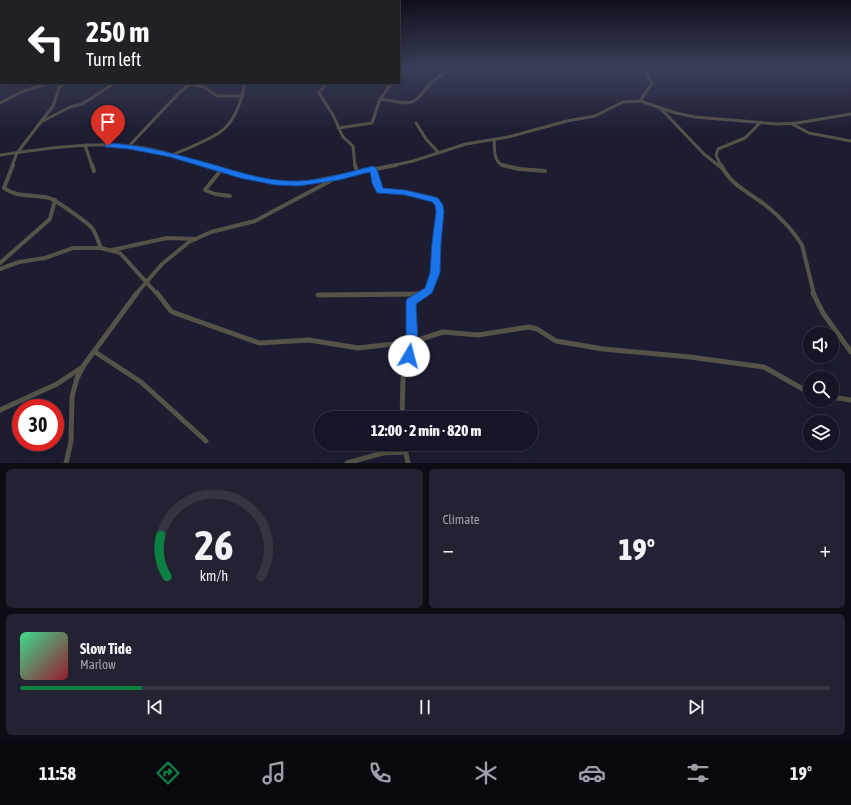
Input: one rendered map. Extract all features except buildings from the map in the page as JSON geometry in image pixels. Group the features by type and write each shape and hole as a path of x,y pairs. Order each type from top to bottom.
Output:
{"street":[{"path":"0,103 28,90"},
{"path":"58,90 53,106 17,153 4,185 5,190 14,194 33,195 55,200 65,206 73,214 92,227 101,248"},
{"path":"41,122 70,107 82,104 105,90"},
{"path":"129,146 183,90"},
{"path":"208,90 217,96 243,96"},
{"path":"171,155 200,143 225,129 242,101 244,90"},
{"path":"320,90 319,93 333,115 338,128 344,138 353,146 354,163 357,172"},
{"path":"338,128 372,124 380,99 387,90"},
{"path":"380,99 405,103 412,102 425,90"},
{"path":"640,101 649,90"},
{"path":"0,156 85,145 129,146 171,155 260,180 287,184 299,184 413,161 466,144 494,140 568,121 595,116 623,102 640,101 695,117 791,124 851,114"},
{"path":"661,108 704,154 723,169 743,192 769,208 798,238 802,245 812,290 823,313 851,352"},
{"path":"723,169 716,155 718,149 745,138 761,122"},
{"path":"416,123 421,133 431,146 438,152"},
{"path":"791,124 809,133 851,141"},
{"path":"494,140 496,160 499,164 506,167 545,172"},
{"path":"85,145 94,171"},
{"path":"373,169 376,183 380,191 405,192 431,198 439,205 440,212 436,243 435,273 430,289 411,302 412,342 403,379 402,411"},
{"path":"221,170 205,190 215,194 230,196"},
{"path":"66,463 72,441 74,386 82,368 146,280 174,254 196,239 218,229 234,228 252,222 284,207 313,188 339,177"},
{"path":"0,263 50,219 55,200"},
{"path":"112,250 167,238 196,239"},
{"path":"0,270 19,262 45,258 73,248 101,248 120,253 146,280 171,311 258,343 309,340 358,348 412,342 437,333 478,335 529,327 537,329 556,341 603,349 690,357 764,367 803,390"},
{"path":"318,295 421,294"},
{"path":"95,352 141,382 206,441"},
{"path":"0,410 57,384 82,368"},
{"path":"839,398 851,400"},
{"path":"347,463 392,450 405,452 408,463"}],"route":[{"path":"108,146 129,146 171,155 260,180 293,184 339,177 373,169 376,183 380,191 405,192 435,200 439,205 440,212 436,243 435,273 429,290 411,302 412,342 409,356"}]}
